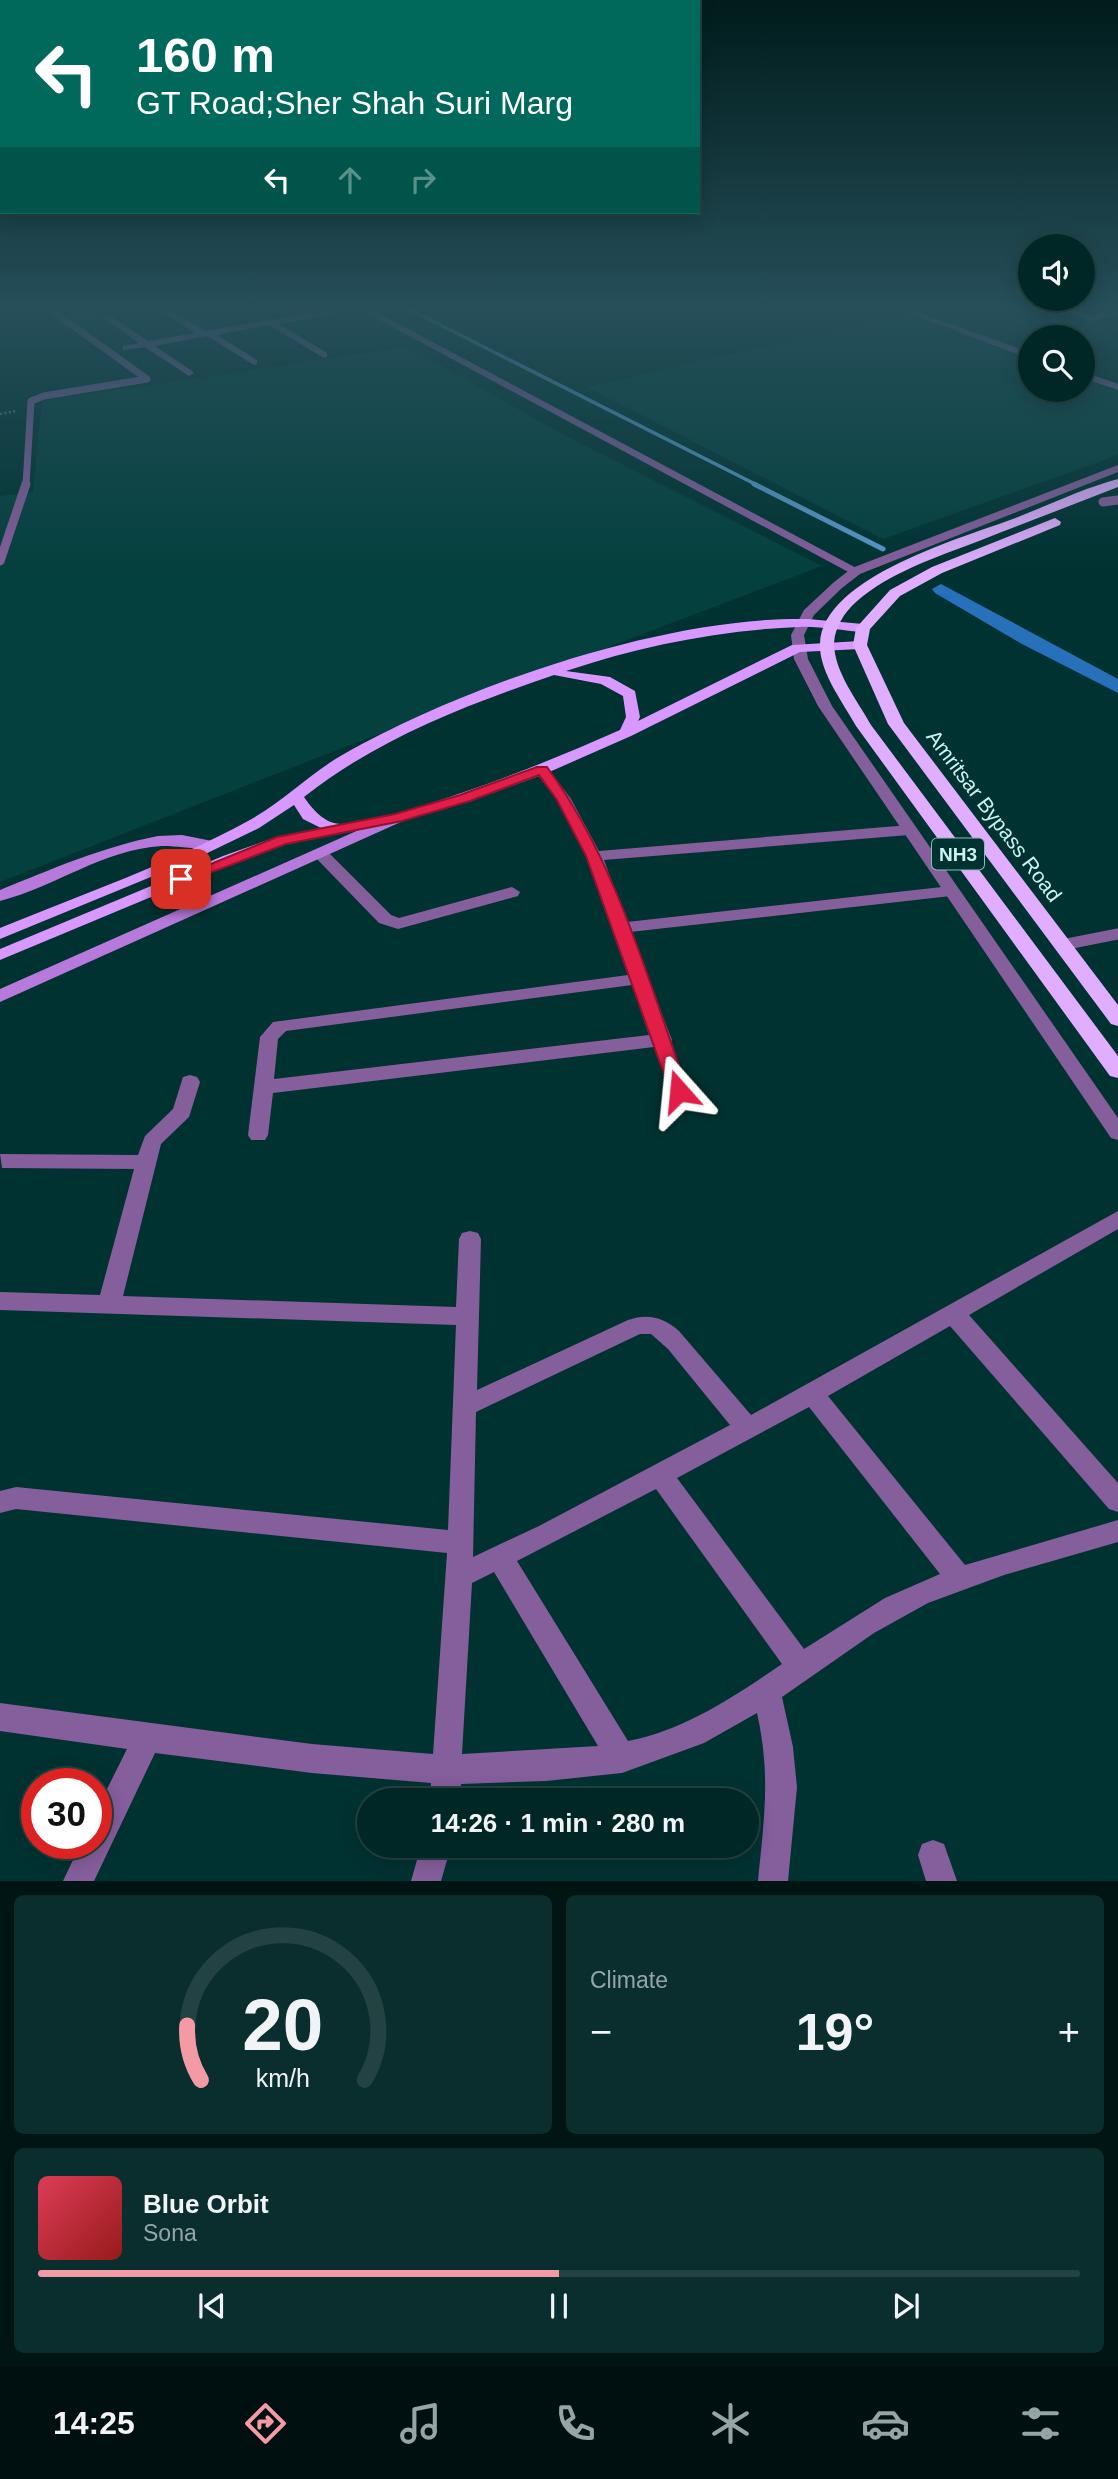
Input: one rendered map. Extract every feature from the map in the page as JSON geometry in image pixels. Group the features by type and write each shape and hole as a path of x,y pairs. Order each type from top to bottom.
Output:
{"highway":[{"path":"826,645 830,626 854,597 896,570 1118,482"},
{"path":"862,637 879,607 911,582 1118,498"},
{"name":"Amritsar Bypass Road","path":"862,637 896,724 1118,1019"},
{"name":"NH3","path":"826,645 830,664 863,726 1118,1071"}],"main road":[{"path":"0,934 256,824 346,759 422,723 542,674 665,641 717,631 803,623 830,626 862,637"},
{"path":"0,955 229,859 282,840 397,818 465,798 542,770 626,733 797,648 862,637"},
{"path":"542,674 587,676 620,686 630,694 634,704 633,717 626,733"},
{"path":"296,797 309,816 337,829"},
{"path":"0,996 397,818"},
{"path":"0,896 119,851 148,843 177,840 211,845"}],"street":[{"path":"525,395 856,571"},
{"path":"1118,468 856,571 821,599 803,623 798,634 797,648 825,706 1118,1133"},
{"path":"542,770 564,799 594,856 663,1040 679,1091"},
{"path":"594,856 909,830"},
{"path":"320,853 385,919 398,925 512,892"},
{"path":"620,928 951,891"},
{"path":"258,1135 270,1037 280,1026 638,979"},
{"path":"264,1087 663,1040"},
{"path":"109,1305 152,1141 182,1112 190,1082"},
{"path":"2,1161 146,1162"},
{"path":"459,1576 499,1558 812,1394 1118,1219"},
{"path":"447,1788 459,1576 470,1239"},
{"path":"0,1301 467,1316"},
{"path":"952,1312 1118,1501"},
{"path":"466,1406 636,1326 650,1323 663,1329 676,1342 747,1428"},
{"path":"812,1394 961,1580"},
{"path":"659,1475 800,1666"},
{"path":"0,1502 16,1498 458,1543"},
{"path":"0,1717 363,1766 448,1771 622,1759 665,1745 766,1690 897,1605 961,1580 1118,1531"},
{"path":"499,1558 622,1759"},
{"path":"766,1690 779,1747 782,1787 773,1881"},
{"path":"78,1881 147,1738"},
{"path":"426,1881 433,1858"}],"lane":[{"path":"0,561 26,492 31,401 51,395"},
{"path":"1062,945 1118,933"}],"shaded area":[{"path":"84,395 493,395 566,436 822,566 327,754 0,882 0,496 33,492 42,401"},
{"path":"602,395 1018,395 1018,402 1095,402 1095,395 1118,395 1118,455 883,539"}],"waterway":[{"path":"579,395 757,485"},
{"path":"754,484 883,549"},
{"path":"941,589 1118,687"}],"route":[{"path":"181,879 282,840 397,818 465,798 542,770 564,799 594,856 663,1040 679,1091"}]}
